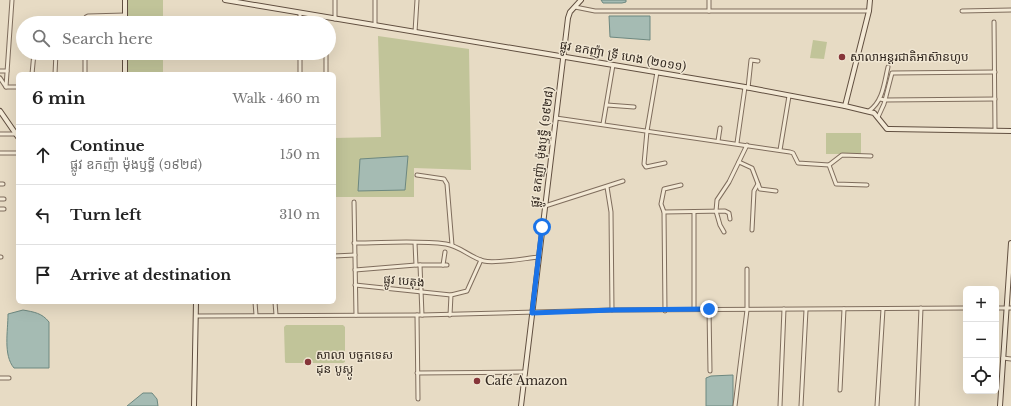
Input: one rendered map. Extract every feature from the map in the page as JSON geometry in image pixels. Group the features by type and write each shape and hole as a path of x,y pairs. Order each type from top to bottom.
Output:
{"main road":[{"path":"125,0 125,16"},
{"name":"ផ្លូវ ឧកញ៉ា ទ្រី ហេង (២០១១)","path":"225,0 319,16"},
{"name":"ផ្លូវ ឧកញ៉ា ម៉ុងឫទ្ធី (១៩២៨)","path":"521,406 568,18 570,12 581,0"},
{"path":"845,106 869,11 870,0"},
{"name":"ផ្លូវ ឧកញ៉ា ទ្រី ហេង (២០១១)","path":"336,19 746,87 845,106 869,111 878,117 887,129 1011,131"},
{"path":"125,60 125,72"},
{"path":"0,111 16,133"},
{"path":"1000,406 1003,358 1009,308 1011,243"},
{"path":"194,406 196,304"}],"street":[{"path":"6,87 12,0"},
{"path":"332,16 335,0"},
{"path":"374,0 375,26"},
{"path":"415,32 417,0"},
{"path":"709,0 709,11"},
{"path":"575,7 595,11 869,11"},
{"path":"962,10 1011,10"},
{"path":"88,16 125,16"},
{"path":"994,22 995,130"},
{"path":"32,72 33,60"},
{"path":"55,72 56,60"},
{"path":"85,60 85,72"},
{"path":"300,60 300,72"},
{"path":"326,60 326,72"},
{"path":"737,143 751,60 758,61"},
{"path":"603,124 613,65"},
{"path":"869,111 874,108 880,99 888,67"},
{"path":"0,71 7,71"},
{"path":"656,72 647,131 645,166 665,163"},
{"path":"878,117 892,73 995,72"},
{"path":"0,78 6,87"},
{"path":"6,87 16,87"},
{"path":"780,150 789,96"},
{"path":"880,99 995,99"},
{"path":"607,105 634,107"},
{"path":"0,118 5,118"},
{"path":"556,118 780,150 793,153 798,163 830,165 842,155 871,156"},
{"path":"718,141 720,128"},
{"path":"0,134 16,133"},
{"path":"724,232 720,225 716,211 717,200 729,182 747,145"},
{"path":"0,153 16,153"},
{"path":"739,162 752,168 759,188 762,190 776,191"},
{"path":"830,165 836,184 867,185"},
{"path":"417,175 444,179 448,184 452,246"},
{"path":"545,206 624,181"},
{"path":"752,230 754,191 758,184"},
{"path":"665,311 664,212 661,204 664,189 681,185"},
{"path":"607,187 611,212 612,310"},
{"path":"354,202 356,315"},
{"path":"664,212 725,211 729,212 730,219"},
{"path":"694,212 694,309"},
{"path":"354,243 426,242 452,246 481,260 490,262 539,257"},
{"path":"415,243 421,291 422,315"},
{"path":"443,265 445,252"},
{"path":"336,256 354,255"},
{"path":"450,315 451,295 467,291 481,260"},
{"path":"355,270 418,265 447,265"},
{"path":"735,406 747,310 747,269"},
{"name":"ផ្លូវ បេតុង","path":"355,285 451,295"},
{"path":"256,304 256,315"},
{"path":"275,304 276,315"},
{"path":"877,406 883,308"},
{"path":"917,406 921,308"},
{"path":"196,316 450,315 612,310 665,311 694,309 806,310 963,308"},
{"path":"709,309 710,372"},
{"path":"840,390 844,309"},
{"path":"780,406 784,310"},
{"path":"801,406 806,310"},
{"path":"417,315 418,399"},
{"path":"1003,358 1011,359"},
{"path":"417,373 525,372"},
{"path":"0,378 9,378"}],"green space":[{"path":"127,0 163,0 163,16 127,16"},
{"path":"378,36 469,49 471,170 414,168 414,197 336,197 336,138 381,137"},
{"path":"813,40 827,42 824,59 810,58"},
{"path":"127,60 163,60 163,72 127,72"},
{"path":"826,133 861,133 861,154 826,154"},
{"path":"286,325 343,325 345,327 345,362 286,363 284,327"}],"water":[{"path":"601,0 626,0 626,2 603,3"},
{"path":"609,16 650,16 650,40 610,37"},
{"path":"408,156 405,190 358,191 360,159"},
{"path":"23,310 41,315 49,322 49,368 14,368 11,363 7,350 8,314"},
{"path":"733,375 733,406 706,406 706,378 711,376"},
{"path":"143,393 152,393 157,399 158,406 127,406"}],"place":[{"name":"សាលាអន្ដរជាតិអាស៊ានហូប","path":"842,57"},
{"name":"សាលា បច្ចកទេស ដុន បូស្កូ","path":"308,362"},
{"name":"Café Amazon","path":"477,381"}],"route":[{"path":"542,227 532,313 709,309"}]}
